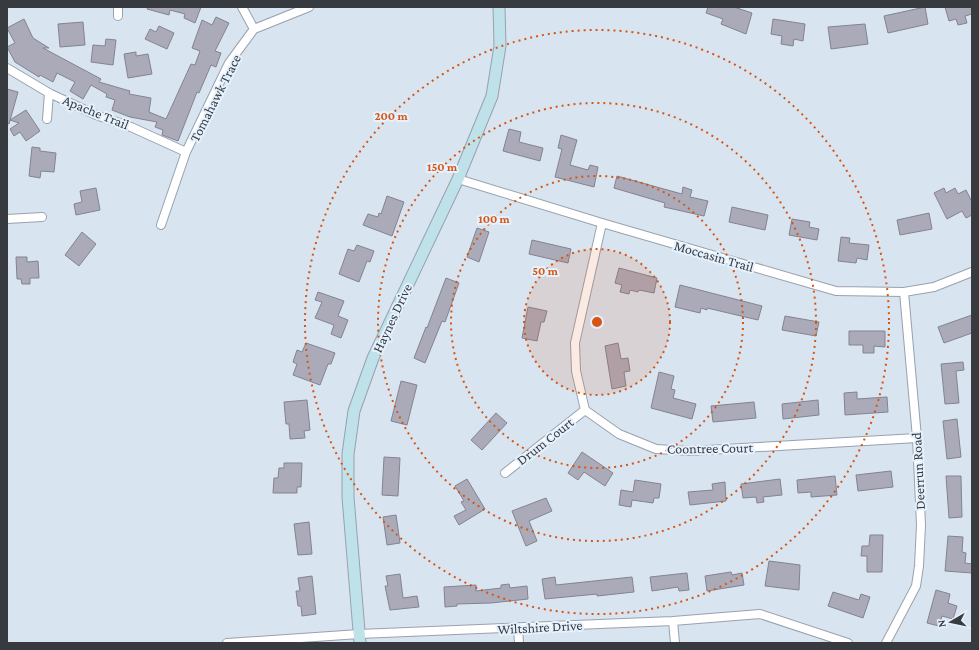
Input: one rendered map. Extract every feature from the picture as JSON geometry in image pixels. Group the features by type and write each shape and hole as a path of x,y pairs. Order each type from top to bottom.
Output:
{"street":[{"path":"118,7 118,16"},
{"path":"242,7 254,29 309,7"},
{"name":"Haynes Drive","path":"360,638 348,497 348,454 354,411 373,358 458,179 492,96 500,46 499,7"},
{"name":"Tomahawk Trace","path":"161,225 186,152 229,63 254,29"},
{"name":"Apache Trail","path":"7,68 49,93 96,114 131,127 186,152"},
{"path":"47,119 49,93"},
{"name":"Moccasin Trail","path":"458,179 602,223 836,291 904,292 934,287 972,272"},
{"path":"7,219 42,217"},
{"path":"585,410 576,371 575,343 602,223"},
{"name":"Deerrun Road","path":"886,643 916,586 921,525 917,438 904,292"},
{"name":"Coontree Court","path":"585,410 619,434 656,449 690,451 917,438"},
{"name":"Drum Court","path":"505,473 585,410"},
{"name":"Wiltshire Drive","path":"227,643 360,638 518,628 673,621 760,614 848,643"},
{"path":"673,621 675,643"},
{"path":"518,628 519,643"}],"building":[{"path":"148,7 201,7 195,23 184,18 185,14 170,10 169,15 147,9"},
{"path":"708,7 734,7 752,13 746,34 721,24 723,19 706,13"},
{"path":"925,7 928,24 888,33 884,16"},
{"path":"945,7 972,7 972,14 965,16 967,23 958,25 956,19 949,21"},
{"path":"216,17 229,23 215,51 221,53 216,67 211,65 199,93 197,92 178,141 162,135 163,130 155,127 157,122 130,117 112,110 115,100 106,97 107,94 91,85 83,99 70,91 75,82 57,73 53,82 40,75 39,77 15,62 7,47 15,43 7,28 24,19 33,38 49,48 43,48 101,79 99,82 130,91 129,94 151,98 149,112 166,119 191,64 195,65 200,51 192,48 202,20 212,25"},
{"path":"773,19 805,24 803,41 794,39 793,46 781,44 782,36 771,34"},
{"path":"83,22 85,45 60,47 58,24"},
{"path":"865,24 868,44 831,49 828,27"},
{"path":"159,26 174,33 167,49 145,39 150,29 156,32"},
{"path":"106,39 116,40 113,65 91,62 93,45 105,46"},
{"path":"136,52 136,56 148,54 152,74 128,78 124,54"},
{"path":"7,89 18,92 9,124 7,123"},
{"path":"26,110 40,131 26,141 20,132 14,136 10,129 19,123 10,120"},
{"path":"509,129 521,132 519,142 543,148 540,161 503,151"},
{"path":"561,135 577,140 570,165 588,170 590,165 598,167 594,187 555,177 562,149 558,148"},
{"path":"32,147 40,148 40,151 56,153 54,172 41,171 40,178 29,176"},
{"path":"617,176 682,194 683,187 692,190 690,197 708,201 704,216 664,207 665,203 614,188"},
{"path":"96,188 100,210 76,215 74,204 82,202 80,191"},
{"path":"944,188 946,193 955,188 958,194 966,190 972,202 972,215 966,218 962,211 947,219 934,193"},
{"path":"387,196 404,202 392,236 363,225 368,214 378,217 379,213 381,214"},
{"path":"732,207 768,215 765,230 729,222"},
{"path":"929,213 932,229 900,235 897,220"},
{"path":"792,219 810,222 809,227 819,229 817,240 789,235"},
{"path":"477,228 489,232 479,262 467,257"},
{"path":"82,232 96,244 79,266 65,255"},
{"path":"841,237 850,238 849,243 869,245 867,260 857,258 856,263 838,261"},
{"path":"532,240 571,249 568,263 529,254"},
{"path":"357,245 374,251 370,262 367,261 359,282 339,274 348,249 354,251"},
{"path":"16,257 27,257 27,262 38,261 39,278 30,278 30,284 22,284 21,279 17,279"},
{"path":"619,268 657,278 654,293 639,290 638,292 630,290 629,294 620,292 622,285 615,283"},
{"path":"446,278 459,283 445,322 442,321 425,363 414,358"},
{"path":"680,285 762,306 758,320 707,308 707,310 701,308 700,313 675,307"},
{"path":"318,292 344,301 338,316 348,320 341,338 331,334 334,325 315,318 322,302 315,300"},
{"path":"528,307 547,311 544,322 541,322 537,341 522,338"},
{"path":"972,315 972,333 944,343 938,327"},
{"path":"785,316 819,322 816,336 782,330"},
{"path":"849,331 885,331 885,347 874,346 874,353 863,353 863,345 849,345"},
{"path":"306,343 335,353 331,364 328,364 320,385 293,375 297,364 293,362 297,350 302,352"},
{"path":"618,343 621,359 628,358 630,371 624,372 626,386 612,389 605,346"},
{"path":"963,362 964,370 956,371 959,403 945,404 941,364"},
{"path":"659,372 674,376 671,389 675,390 673,398 696,404 692,419 651,408"},
{"path":"401,381 417,385 407,425 391,421"},
{"path":"857,392 857,399 887,397 888,412 845,415 844,393"},
{"path":"307,400 310,430 304,431 305,438 290,439 289,424 286,424 284,402"},
{"path":"818,400 819,415 783,419 782,404"},
{"path":"754,402 756,418 713,422 711,406"},
{"path":"496,413 507,423 482,450 471,440"},
{"path":"957,419 961,457 947,459 943,421"},
{"path":"582,452 613,473 605,486 584,472 578,480 568,473"},
{"path":"384,457 400,458 398,496 382,495"},
{"path":"284,463 302,463 301,487 297,487 297,493 273,493 274,478 278,478 279,468 284,468"},
{"path":"891,471 893,487 858,491 856,475"},
{"path":"835,476 837,495 811,497 811,492 798,493 797,480"},
{"path":"946,476 961,476 962,517 949,518"},
{"path":"467,479 485,509 459,525 454,516 466,510 461,502 464,501 455,486"},
{"path":"780,479 782,495 763,497 764,502 757,503 756,497 743,498 741,484"},
{"path":"635,480 661,484 659,498 654,498 653,503 632,500 631,507 619,505 621,490 633,492"},
{"path":"725,482 726,501 690,505 688,492 713,490 712,484"},
{"path":"546,498 552,511 529,521 537,541 526,546 512,511"},
{"path":"396,515 400,543 387,545 383,517"},
{"path":"309,522 312,554 298,555 294,524"},
{"path":"870,535 883,535 882,572 867,572 867,556 861,556 862,546 869,546"},
{"path":"948,536 963,537 962,552 966,553 965,563 972,564 972,573 945,571"},
{"path":"769,561 800,565 799,590 765,586"},
{"path":"731,572 732,575 742,573 744,585 707,591 705,576"},
{"path":"687,573 689,590 679,591 678,587 652,591 650,577"},
{"path":"400,574 403,598 417,596 419,607 390,610 385,586 388,586 386,576"},
{"path":"312,576 316,614 302,616 301,606 298,606 296,591 300,591 298,578"},
{"path":"555,577 556,585 632,577 634,592 545,599 542,579"},
{"path":"509,584 510,588 527,586 528,599 491,603 457,604 457,606 445,607 444,587 476,585 476,591 501,588 501,585"},
{"path":"936,590 950,594 948,603 957,606 953,619 942,616 939,626 927,623"},
{"path":"833,592 859,600 861,594 870,597 863,618 828,606"}]}
